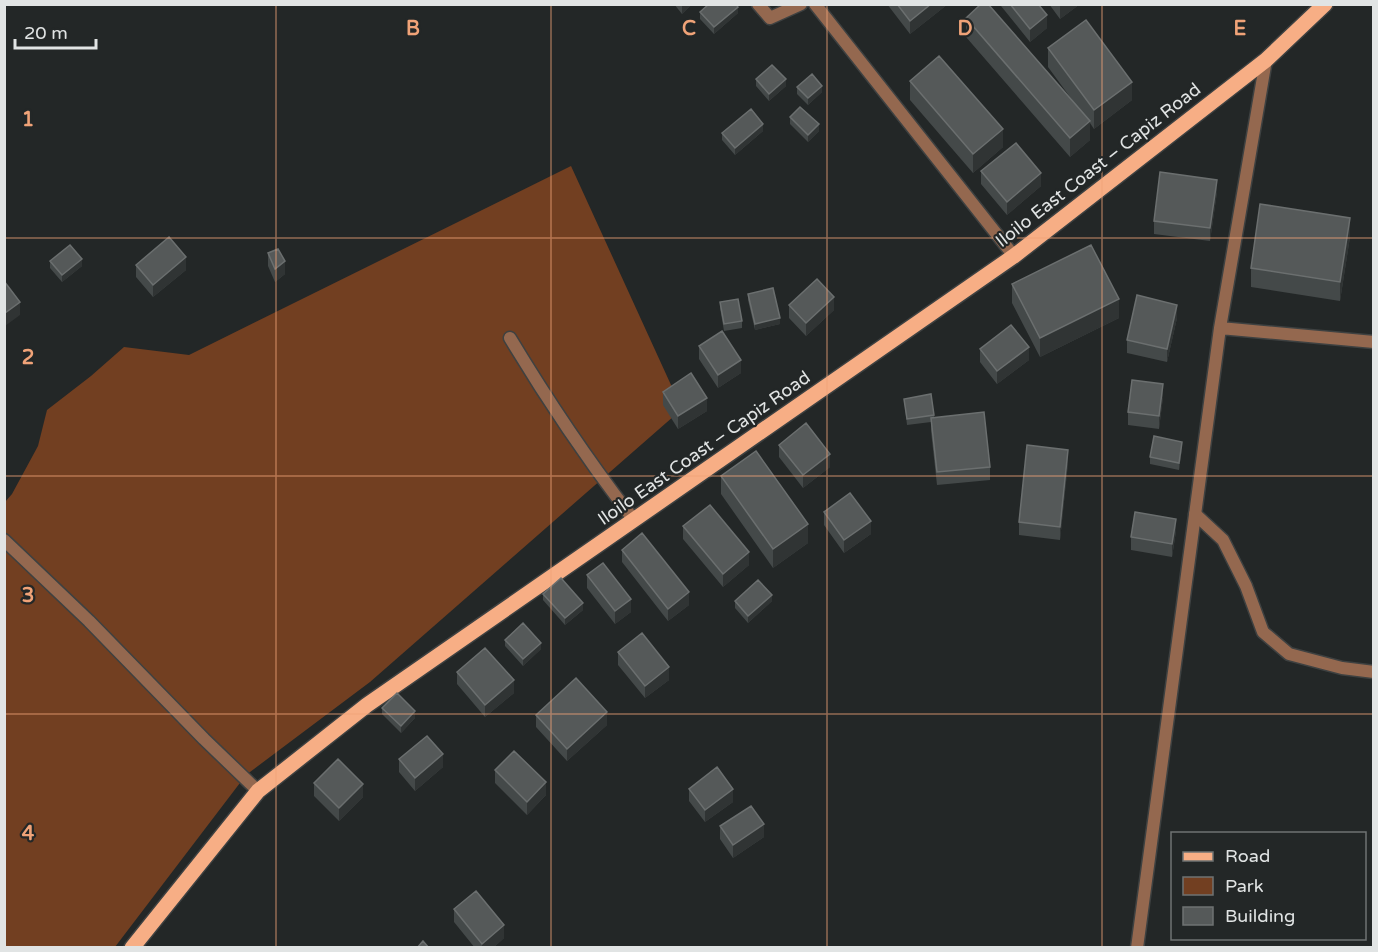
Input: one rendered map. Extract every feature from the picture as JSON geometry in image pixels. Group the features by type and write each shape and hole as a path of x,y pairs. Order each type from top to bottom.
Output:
{"main road":[{"name":"Iloilo East Coast – Capiz Road","path":"132,948 258,791 367,705 1014,255 1266,60 1325,4"}],"street":[{"path":"758,4 770,18 801,4"},
{"path":"815,4 1014,255"},
{"path":"1137,948 1220,328 1266,60"},
{"path":"1220,328 1374,342"},
{"path":"510,338 582,451 634,520"},
{"path":"1195,514 1223,540 1246,586 1263,632 1289,654 1342,668 1374,672"},
{"path":"4,540 89,621 258,791"}],"green space":[{"path":"571,166 682,409 370,682 246,775 115,947 5,948 5,502 12,494 38,446 47,410 124,347 189,355"}],"building":[{"path":"709,4 736,4 738,7 714,27 700,12"},
{"path":"897,4 931,4 910,21"},
{"path":"981,4 988,4 1090,121 1070,138 966,18"},
{"path":"1010,4 1038,4 1047,15 1030,29"},
{"path":"1086,20 1132,82 1094,110 1048,48"},
{"path":"939,56 1003,129 973,154 910,81"},
{"path":"772,65 786,79 769,94 756,79"},
{"path":"812,74 822,86 808,98 797,87"},
{"path":"800,107 819,124 808,135 790,117"},
{"path":"751,109 763,124 735,148 722,133"},
{"path":"1016,143 1041,173 1007,202 981,171"},
{"path":"1160,172 1217,180 1210,228 1154,221"},
{"path":"1260,204 1350,218 1340,282 1251,268"},
{"path":"169,237 186,257 153,285 136,265"},
{"path":"70,245 82,259 62,275 50,261"},
{"path":"1091,245 1119,299 1040,338 1012,284"},
{"path":"278,249 285,261 275,269 268,253"},
{"path":"817,279 834,297 806,323 789,305"},
{"path":"4,281 20,302 5,313 4,313"},
{"path":"773,288 780,318 755,324 748,294"},
{"path":"1137,295 1177,305 1167,349 1127,340"},
{"path":"738,299 742,321 724,324 720,302"},
{"path":"1011,325 1029,347 997,371 980,349"},
{"path":"722,331 741,360 718,375 699,346"},
{"path":"691,373 707,398 678,416 663,392"},
{"path":"1132,380 1163,384 1159,416 1128,412"},
{"path":"931,394 934,415 907,419 904,399"},
{"path":"984,412 990,467 937,472 931,418"},
{"path":"806,423 830,454 803,475 779,445"},
{"path":"1154,436 1182,442 1179,463 1150,457"},
{"path":"1027,445 1068,450 1060,527 1019,522"},
{"path":"756,451 808,524 773,549 721,476"},
{"path":"850,493 871,521 844,540 824,512"},
{"path":"710,505 749,552 723,574 683,526"},
{"path":"1135,512 1176,519 1172,544 1131,537"},
{"path":"642,533 689,592 668,609 622,550"},
{"path":"603,563 631,599 615,611 587,575"},
{"path":"561,578 583,603 565,618 543,594"},
{"path":"758,580 772,595 748,616 735,601"},
{"path":"523,623 541,643 523,659 505,640"},
{"path":"642,633 669,667 645,686 618,652"},
{"path":"485,648 514,680 485,705 457,672"},
{"path":"576,678 607,712 567,749 536,715"},
{"path":"397,693 415,711 401,726 382,708"},
{"path":"427,736 443,754 415,778 399,759"},
{"path":"514,751 546,782 527,802 495,770"},
{"path":"338,759 363,784 339,808 314,783"},
{"path":"717,767 733,789 705,810 689,789"},
{"path":"751,806 764,824 733,845 720,826"},
{"path":"476,891 504,925 482,944 454,909"},
{"path":"423,941 429,948 417,948"}]}
